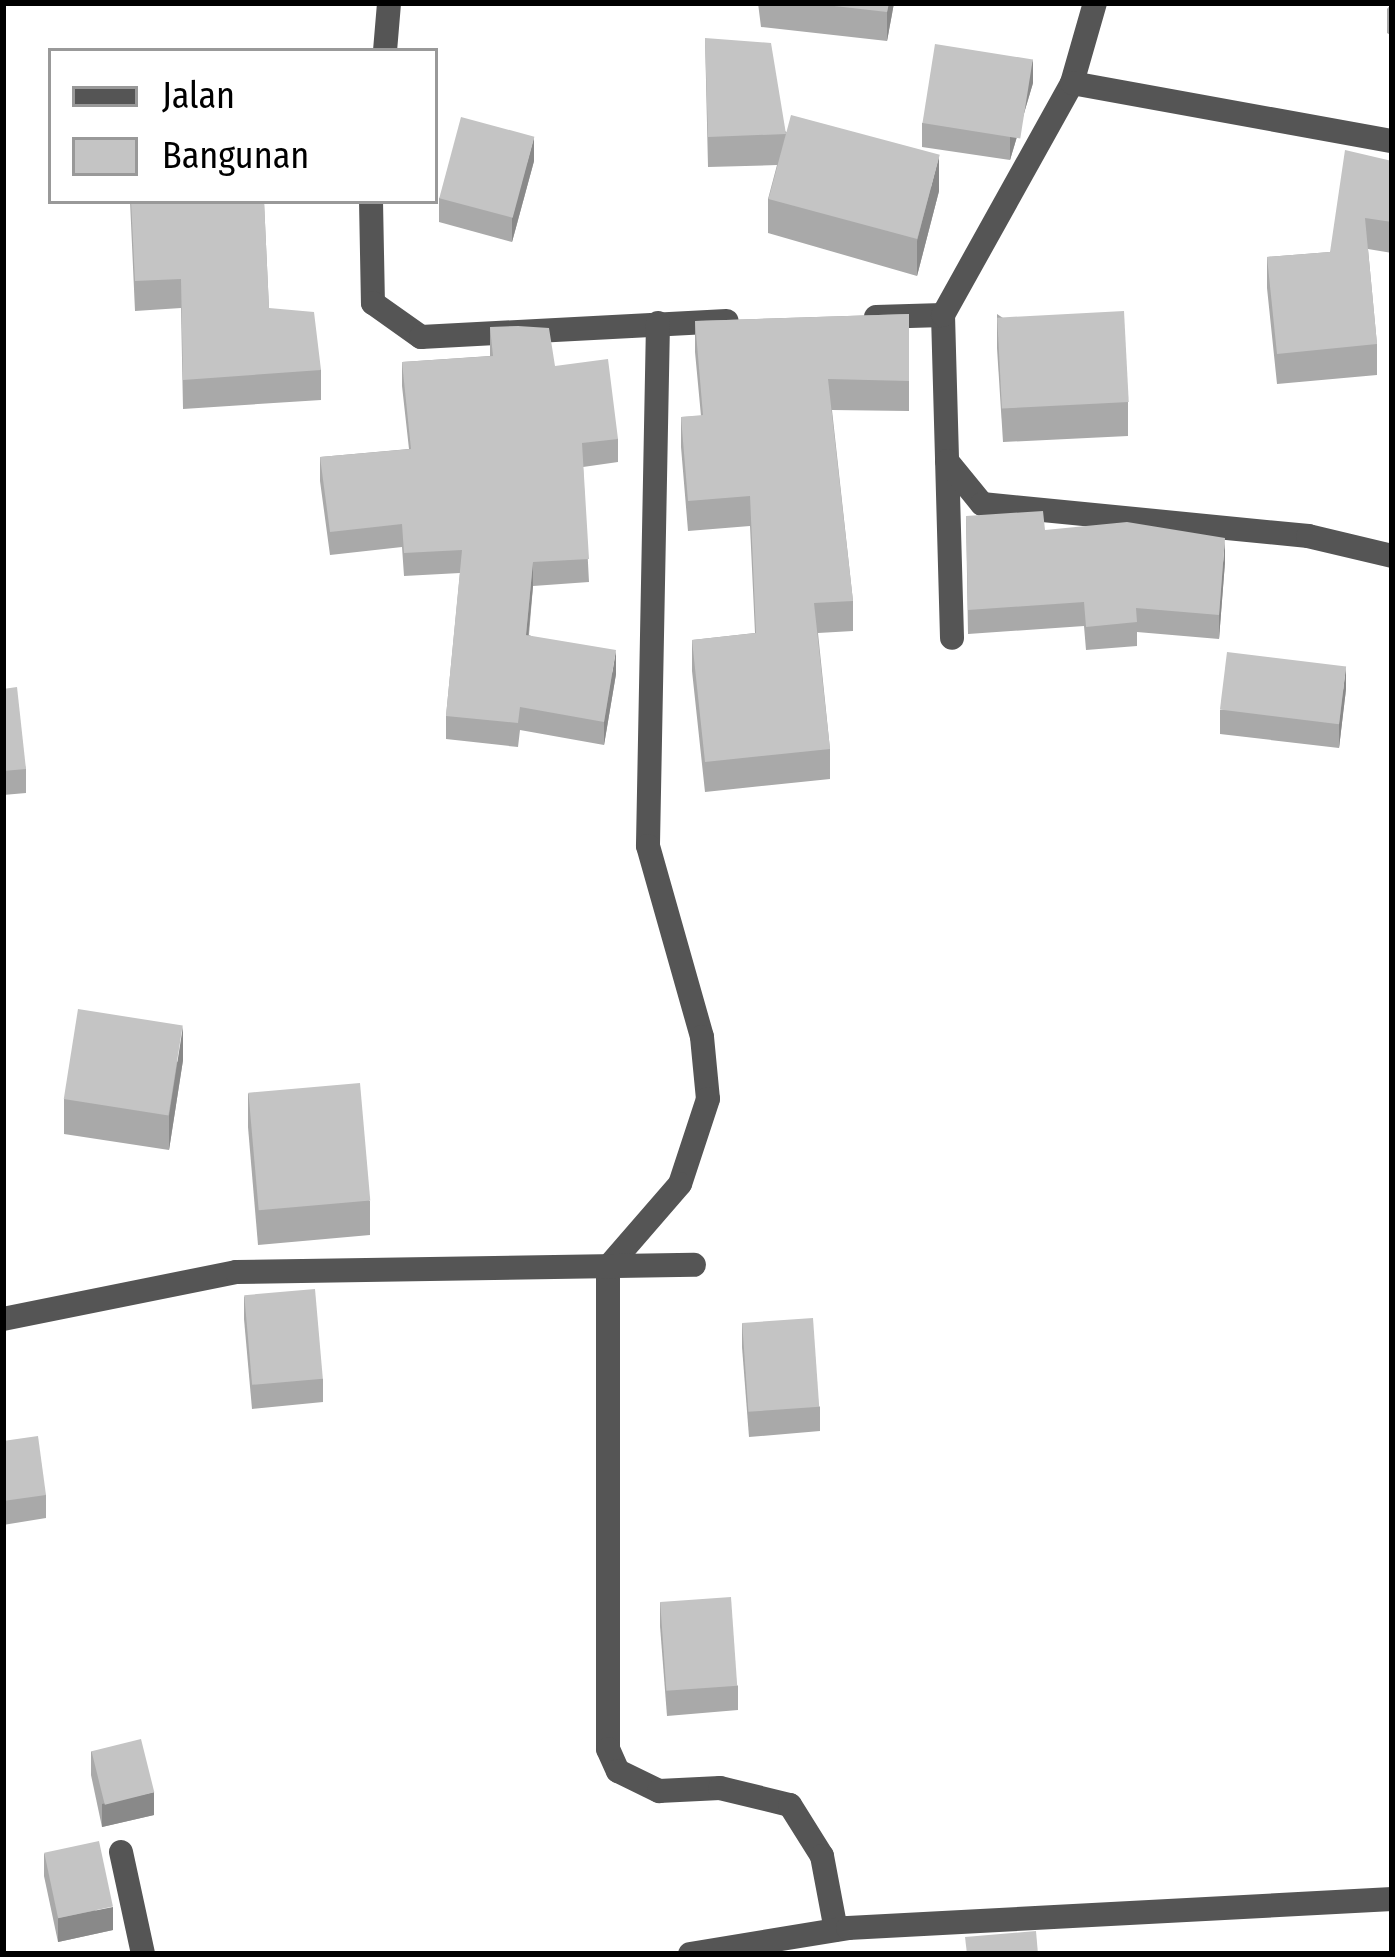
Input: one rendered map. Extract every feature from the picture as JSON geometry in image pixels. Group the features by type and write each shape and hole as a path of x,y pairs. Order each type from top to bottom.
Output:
{"street":[{"path":"385,48 389,3"},
{"path":"952,638 943,315 1072,83 1095,3"},
{"path":"1072,83 1392,140"},
{"path":"371,204 373,303 421,337 753,321"},
{"path":"848,318 943,315"},
{"path":"658,323 648,845 702,1037 708,1099 680,1184 608,1267 608,1749 629,1780 659,1791 766,1793 790,1805 822,1856 836,1930"},
{"path":"947,461 982,504 1308,536 1392,556"},
{"path":"3,1319 236,1272 694,1265"},
{"path":"121,1852 143,1954"},
{"path":"691,1954 836,1930 1392,1899"}],"building":[{"path":"808,3 889,3 887,12"},
{"path":"705,38 771,43 786,134 708,137"},
{"path":"935,44 1033,59 1020,139 922,123"},
{"path":"791,115 940,155 917,239 768,199"},
{"path":"461,117 534,137 513,218 439,198"},
{"path":"1345,150 1392,161 1392,222 1365,218 1377,344 1277,354 1267,257 1330,252"},
{"path":"131,204 264,204 269,308 314,312 321,370 183,380 181,279 135,281"},
{"path":"1124,311 1129,402 1002,409 997,318"},
{"path":"909,314 909,381 828,379 853,601 814,603 830,749 705,762 692,640 756,633 750,496 688,501 681,417 703,415 695,321"},
{"path":"490,327 549,328 555,366 608,359 618,439 582,443 589,559 533,562 526,635 616,650 604,722 520,707 518,723 446,716 462,550 404,553 402,524 330,532 320,457 411,449 402,362 493,356"},
{"path":"1043,511 1045,530 1127,522 1225,538 1219,615 1136,608 1137,622 1086,627 1084,602 968,610 966,516"},
{"path":"1227,652 1346,667 1339,724 1220,710"},
{"path":"17,687 26,769 3,771 3,689"},
{"path":"78,1009 183,1026 168,1115 64,1099"},
{"path":"360,1083 370,1201 259,1210 248,1093"},
{"path":"315,1289 323,1379 252,1385 244,1295"},
{"path":"813,1318 819,1407 748,1412 742,1323"},
{"path":"38,1436 46,1495 3,1501 3,1441"},
{"path":"731,1597 737,1686 666,1691 660,1602"},
{"path":"141,1739 154,1792 105,1805 92,1751"},
{"path":"99,1841 113,1907 58,1918 44,1853"},
{"path":"1036,1931 1038,1954 967,1954 965,1937"}]}
